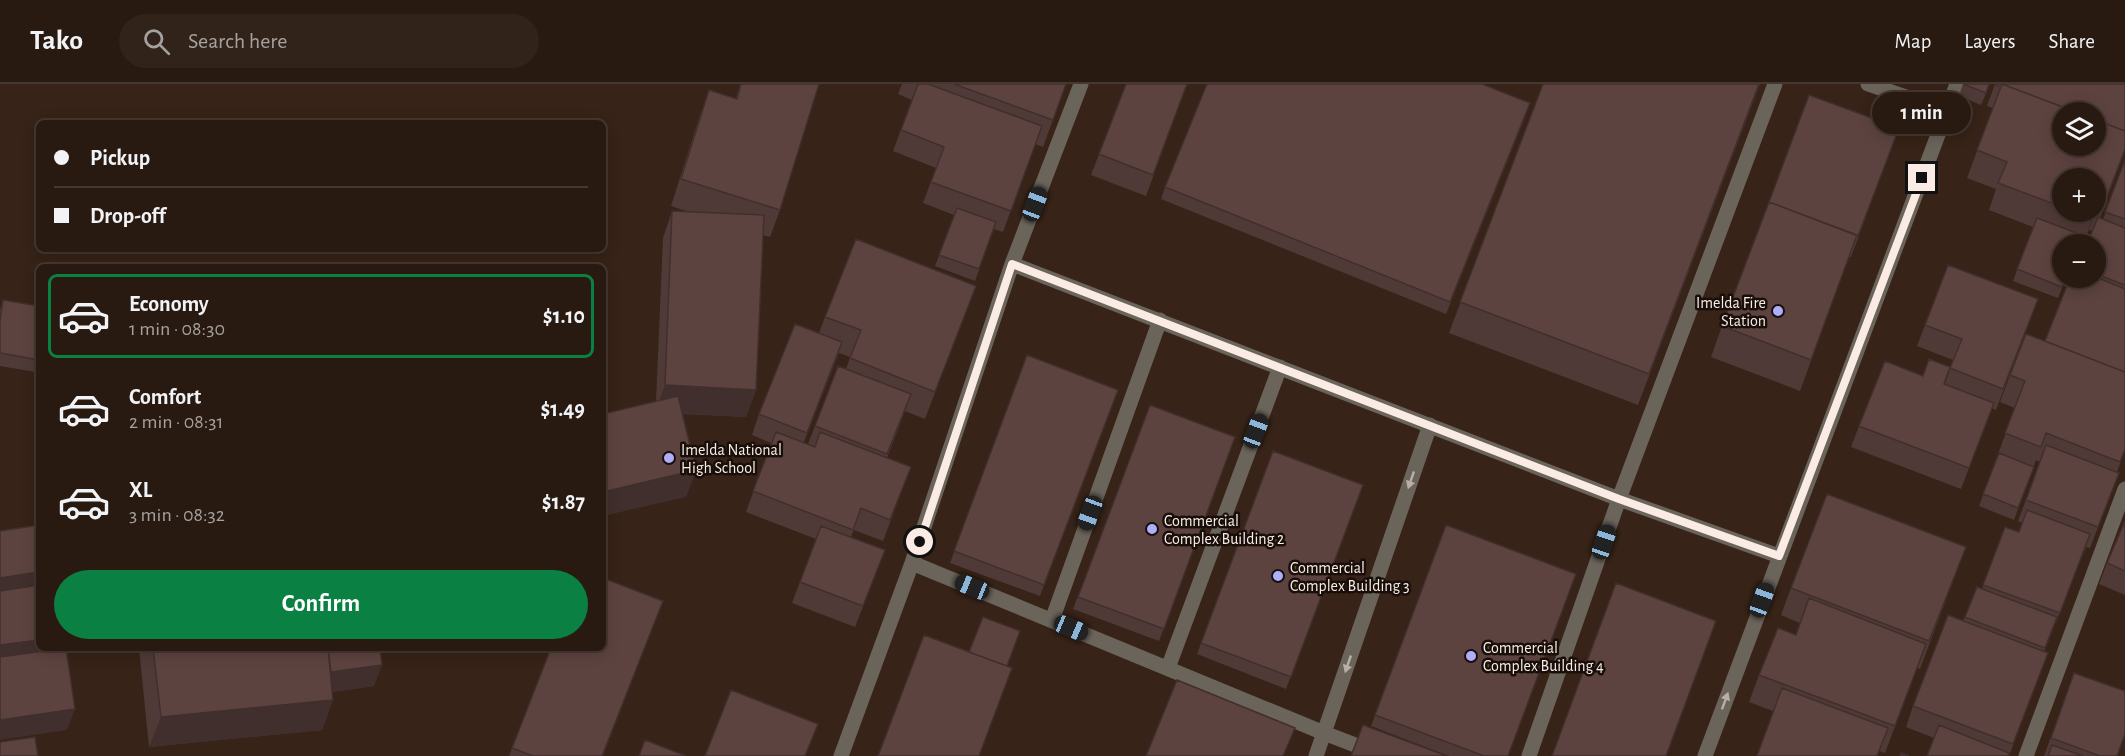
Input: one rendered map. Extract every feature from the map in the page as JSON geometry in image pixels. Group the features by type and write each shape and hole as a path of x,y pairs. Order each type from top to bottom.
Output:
{"street":[{"path":"841,756 912,563 1012,264 1081,84"},
{"path":"1529,756 1619,499 1775,84"},
{"path":"1868,84 1947,111"},
{"path":"1705,756 1957,84"},
{"path":"1012,264 1619,499 1779,556"},
{"path":"1052,620 1160,320"},
{"path":"1168,668 1280,367"},
{"path":"1316,756 1430,424"},
{"path":"2026,756 2125,489"},
{"path":"912,563 1384,756"}],"building":[{"path":"741,84 819,84 780,210 681,179 709,90 737,99"},
{"path":"918,84 928,84 1042,126 1011,211 931,182 944,147 901,130"},
{"path":"954,84 1066,84 1053,120"},
{"path":"1126,84 1187,84 1153,175 1099,154"},
{"path":"1207,84 1482,84 1530,103 1450,302 1165,187"},
{"path":"1543,84 1759,84 1649,374 1460,302"},
{"path":"1963,84 1989,84 1986,93"},
{"path":"2002,84 2125,84 2125,131 2106,124 2106,102 2052,103"},
{"path":"2002,84 2052,103 2052,156 2106,156 2106,124 2125,131 2125,149 2106,200 2106,168 2052,168 2052,203 1998,183 2007,162 1977,150"},
{"path":"1809,95 1899,128 1858,236 1769,202"},
{"path":"2125,160 2125,219 2106,212"},
{"name":"Imelda Fire Station","path":"1769,202 1857,235 1811,360 1722,326"},
{"path":"957,208 996,222 979,269 939,255"},
{"path":"672,211 764,215 756,390 665,385"},
{"path":"2037,218 2079,234 2052,234 2052,283 2017,269"},
{"path":"2106,220 2125,228 2125,285 2106,278 2106,234 2091,234 2096,222"},
{"path":"856,239 976,286 935,392 850,358 861,330 825,317"},
{"path":"1948,265 2038,299 2003,389 1950,368 1962,339 1925,325"},
{"path":"2106,281 2125,289 2125,372 2045,341 2066,288 2106,288"},
{"path":"3,300 36,306 36,359 0,353 0,321"},
{"path":"795,324 842,342 807,433 759,414"},
{"path":"2026,334 2125,372 2125,449 2120,462 2046,433 2041,447 2005,433 2025,381 2010,375"},
{"path":"1027,355 1118,390 1044,585 954,551"},
{"path":"1929,359 1950,367 1944,384 1994,403 1969,468 1859,426 1885,361 1923,376"},
{"path":"838,366 911,394 887,454 815,426"},
{"path":"678,396 696,470 606,491 606,413"},
{"name":"Commercial Complex Building 2","path":"1150,405 1235,437 1164,629 1078,597"},
{"path":"776,432 815,447 820,432 911,467 890,520 861,508 853,530 753,491"},
{"path":"2046,445 2119,473 2098,527 2026,500"},
{"name":"Commercial Complex Building 3","path":"1273,451 1363,485 1291,677 1201,643"},
{"path":"1999,453 2034,467 2018,508 1983,494"},
{"path":"1827,494 1966,547 1929,641 1791,588"},
{"path":"2027,510 2090,534 2060,613 1983,585 2005,527 2019,532"},
{"path":"2125,521 2125,571 2107,563"},
{"path":"36,525 36,572 0,578 0,531"},
{"name":"Commercial Complex Building 4","path":"1446,525 1576,574 1508,756 1484,756 1375,715"},
{"path":"821,526 885,550 863,606 800,582"},
{"path":"606,579 663,601 602,756 533,756 512,748 550,651 606,651"},
{"path":"1616,583 1716,621 1666,756 1552,756"},
{"path":"36,585 36,640 0,645 0,591"},
{"path":"1977,587 2057,617 2045,648 1965,617"},
{"path":"1809,598 1926,644 1895,726 1759,675 1778,628 1796,635"},
{"path":"1948,615 2048,653 2013,744 1913,706"},
{"path":"983,617 1020,631 1007,666 969,652"},
{"path":"924,635 1012,668 979,756 878,756"},
{"path":"44,651 66,651 75,709 0,720 0,657"},
{"path":"153,651 328,651 333,700 161,717"},
{"path":"328,651 380,651 382,665 331,672"},
{"path":"2074,673 2125,691 2125,734 2117,756 2100,756 2051,738"},
{"path":"1177,680 1295,728 1283,756 1146,756"},
{"path":"1782,688 1888,728 1877,756 1757,756"},
{"path":"731,690 818,724 805,756 705,756"},
{"path":"1363,725 1447,756 1351,756"},
{"path":"1939,725 2009,753 2008,756 1927,756"},
{"path":"35,737 38,756 0,756 0,742"},
{"path":"645,740 686,756 639,756"},
{"path":"2052,745 2083,756 2048,756"}],"place":[{"name":"Imelda Fire Station","path":"1778,311"},
{"name":"Imelda National High School","path":"669,458"},
{"name":"Commercial Complex Building 2","path":"1152,529"},
{"name":"Commercial Complex Building 3","path":"1278,576"},
{"name":"Commercial Complex Building 4","path":"1471,656"}],"route":[{"path":"920,542 1012,264 1619,499 1779,556 1922,178"}]}
